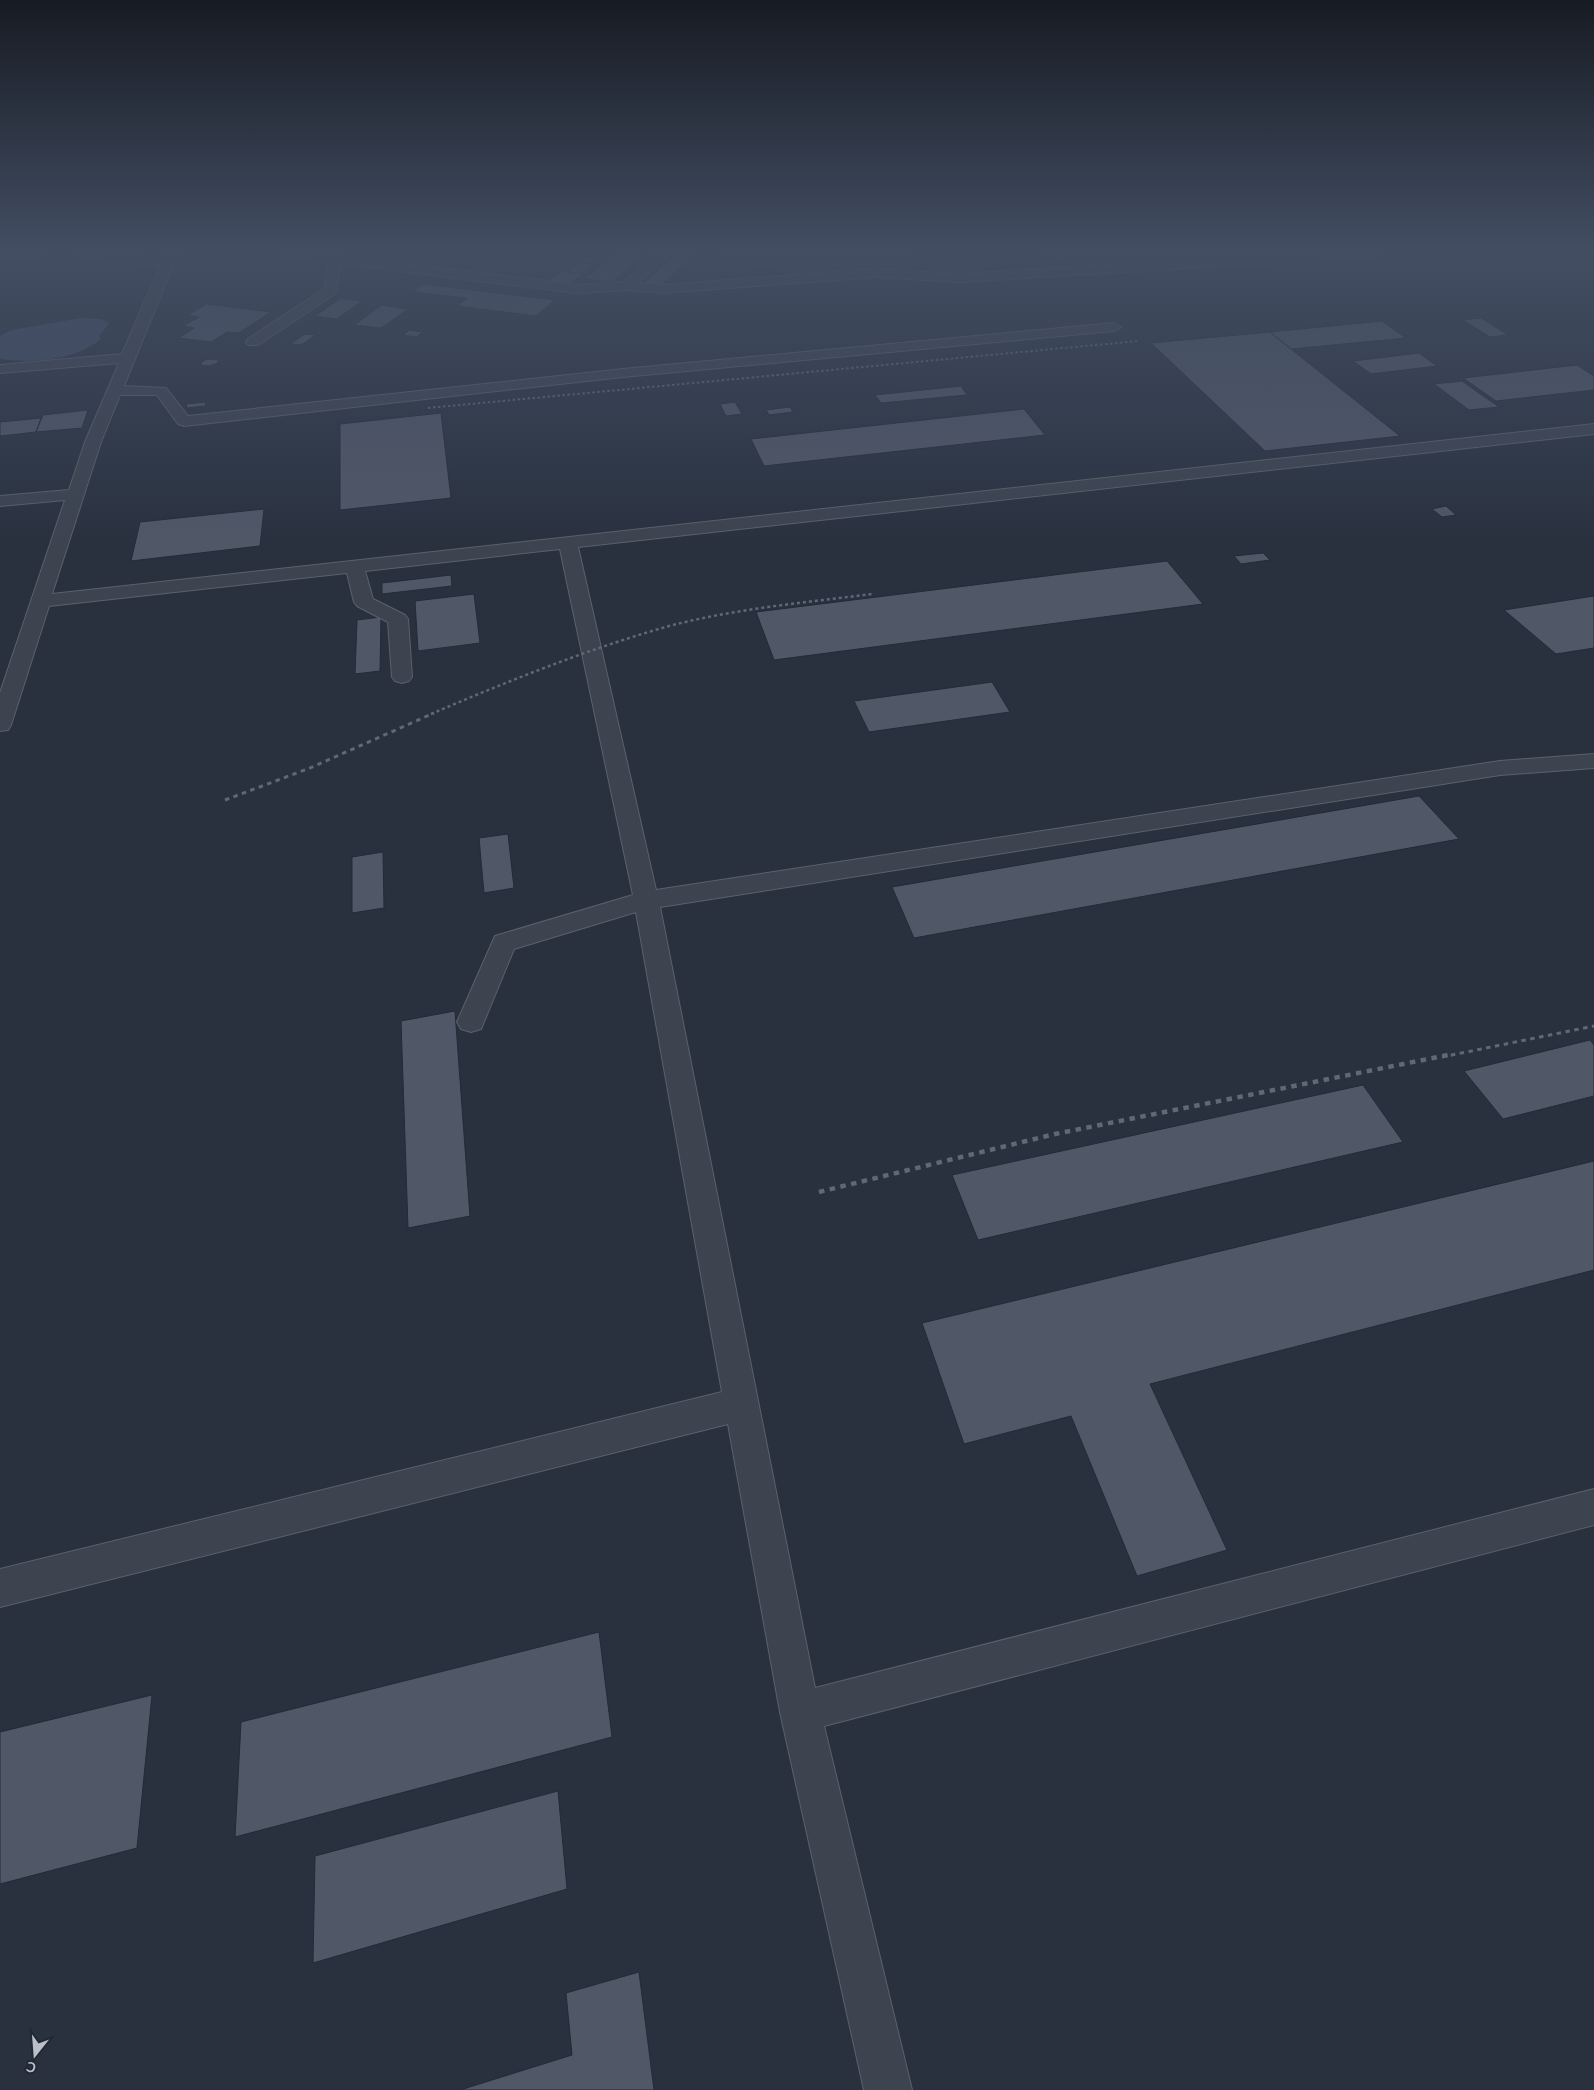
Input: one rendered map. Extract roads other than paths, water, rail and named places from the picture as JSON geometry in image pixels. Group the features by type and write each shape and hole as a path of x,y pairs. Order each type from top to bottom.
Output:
{"street":[{"path":"0,725 6,692 41,601 93,442 131,351"},
{"path":"115,390 161,391 184,421 633,372 862,351"},
{"path":"0,368 128,358"},
{"path":"41,601 1594,429"},
{"path":"0,501 76,494"},
{"path":"568,544 593,651 646,900 800,1712 888,2090"},
{"path":"355,567 364,602 398,619 402,677"},
{"path":"471,1022 504,943 646,900 1500,768 1594,761"},
{"path":"0,1588 742,1404"},
{"path":"800,1712 1594,1507"}],"water":[{"path":"0,351 82,351 53,359 26,361 0,359"}],"railway":[{"path":"428,408 1037,351"},
{"path":"431,714 545,668 662,628 740,611 872,594"},
{"path":"225,800 310,768 434,713"},
{"path":"1442,1057 1594,1026"},
{"path":"819,1192 1055,1134 1448,1055"}]}
